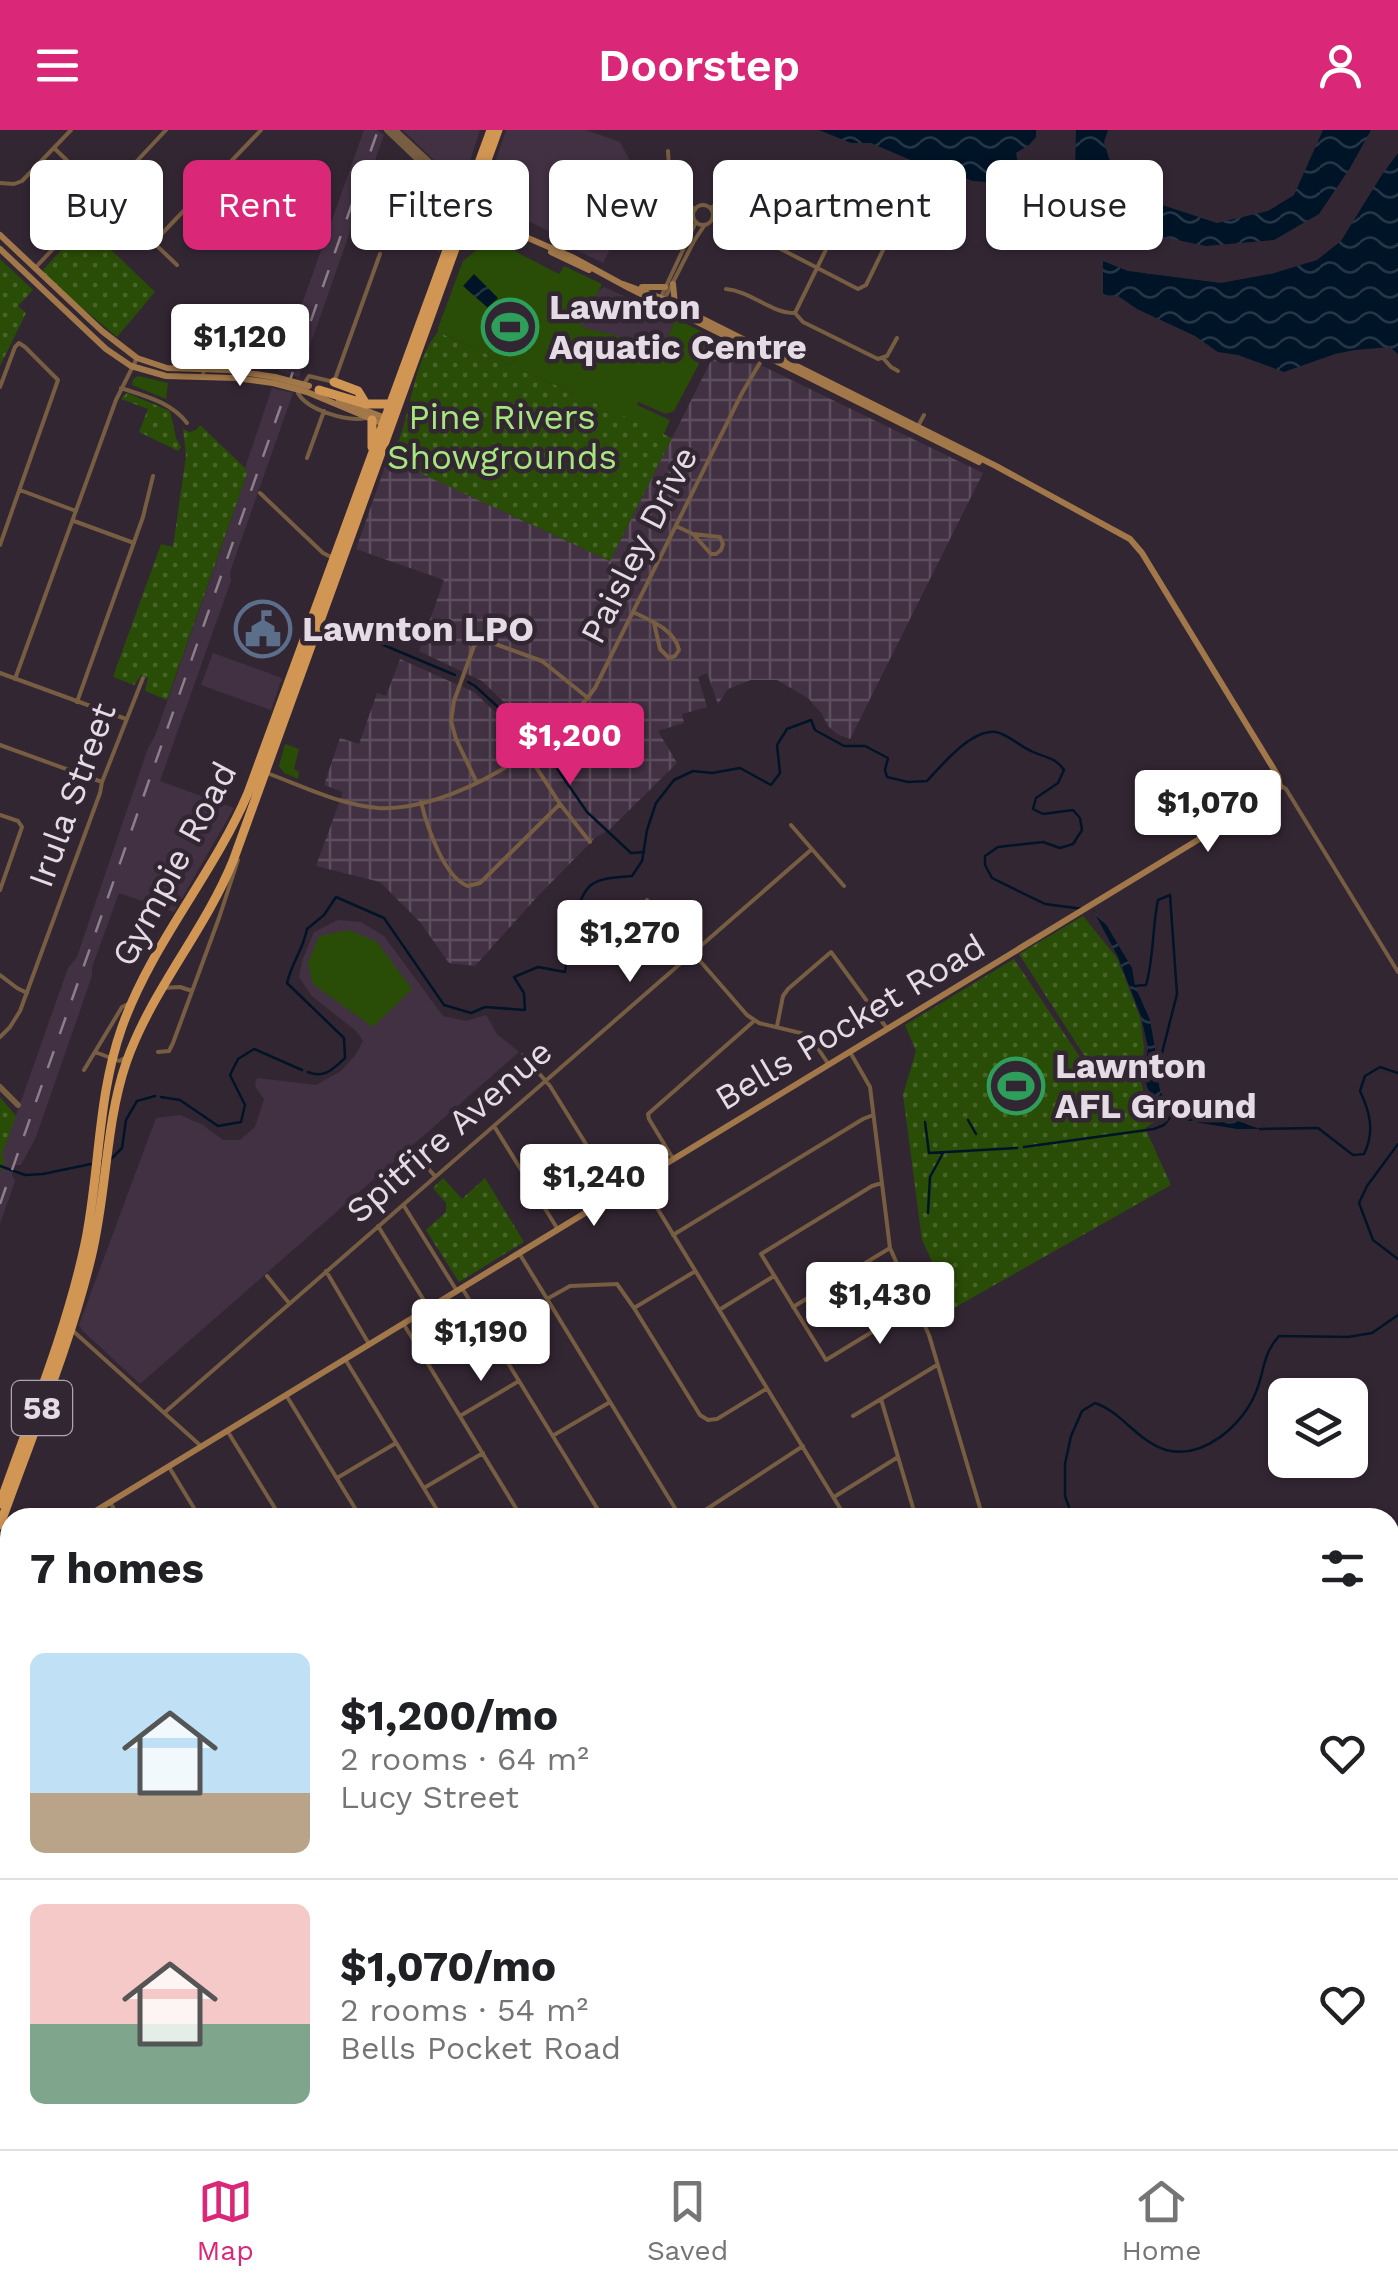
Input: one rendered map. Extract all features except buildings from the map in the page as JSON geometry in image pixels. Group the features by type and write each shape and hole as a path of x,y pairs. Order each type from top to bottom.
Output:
{"highway":[{"name":"Gympie Road","path":"483,160 494,130"},
{"name":"Gympie Road","path":"338,559 371,459 389,423 392,404 452,250"},
{"name":"Gympie Road","path":"102,1153 129,1056 143,1023 206,919 235,860 261,771 452,250"},
{"path":"334,382 358,391 366,404"},
{"path":"312,389 366,404 392,404"},
{"path":"369,419 374,436 371,459"},
{"name":"Gympie Road","path":"6,1508 92,1252 104,1100 112,1060 131,1004 261,771"},
{"path":"215,855 235,860"},
{"name":"Gympie Road","path":"0,1504 67,1327"}],"main road":[{"path":"0,235 102,332 137,358 159,367 274,380 312,389 389,423"},
{"path":"529,238 572,263 661,301 1120,533 1138,547 1280,785"},
{"path":"0,249 106,349 131,366 159,375 206,374"},
{"path":"623,284 675,305 765,354"},
{"path":"639,288 669,285 675,305"},
{"path":"312,389 369,419 389,423"},
{"name":"Bells Pocket Road","path":"100,1508 1275,793 1280,785"}],"street":[{"path":"0,183 22,181 71,130"},
{"path":"137,160 166,130"},
{"path":"163,232 261,130"},
{"path":"390,131 422,160"},
{"path":"54,148 67,160"},
{"path":"668,151 669,165 681,194 695,210"},
{"path":"661,301 694,241 714,217 711,208 701,205 695,210 696,222 669,285"},
{"path":"696,222 704,226"},
{"path":"34,268 51,250"},
{"path":"161,250 177,265"},
{"path":"782,250 855,289 864,288 883,250"},
{"path":"795,314 825,250"},
{"path":"369,419 351,420 324,411 302,401 298,393 306,378 334,382 380,254"},
{"path":"726,289 795,314 803,322 874,358 889,354 897,338"},
{"path":"206,374 207,316"},
{"path":"0,387 19,344 54,374 58,383 0,545"},
{"name":"Paisley Drive","path":"261,771 361,806 390,808 477,783 560,728 588,698 765,354"},
{"path":"16,679 121,388 137,358"},
{"path":"883,358 898,371"},
{"path":"121,388 164,404 188,423"},
{"path":"307,458 324,411"},
{"path":"916,430 924,415"},
{"path":"77,702 144,517 153,476"},
{"path":"20,490 76,511"},
{"path":"260,494 323,553 338,559"},
{"path":"74,521 134,543"},
{"path":"676,526 693,534 717,536 723,541 722,547 716,554 710,554 693,534"},
{"path":"633,612 654,623 678,641 680,650 675,656 662,654 654,623"},
{"path":"477,783 456,738 452,714 479,640 542,661 588,698"},
{"path":"0,673 126,720"},
{"name":"Irula Street","path":"0,1037 16,1019 27,993 142,678"},
{"path":"0,745 102,782"},
{"path":"526,753 590,842"},
{"path":"1280,785 1398,972"},
{"path":"421,802 432,835 454,878 468,886 480,883 560,804"},
{"path":"0,814 23,824 0,890"},
{"path":"791,825 844,886"},
{"name":"Spitfire Avenue","path":"164,1412 812,849"},
{"name":"Gympie Road","path":"158,1052 166,1052 174,1043 235,860"},
{"path":"646,900 754,1021 809,1035 829,1065"},
{"path":"777,1026 788,989 831,952 888,1028"},
{"name":"Gympie Road","path":"173,973 180,987"},
{"path":"0,974 27,993"},
{"name":"Gympie Road","path":"164,988 192,991"},
{"name":"Gympie Road","path":"84,1070 122,1007 131,1004"},
{"path":"673,1159 648,1114 754,1021"},
{"path":"95,1052 120,1061 129,1056"},
{"path":"850,1052 867,1078 890,1248 929,1335 980,1508"},
{"path":"523,1055 546,1080 616,1194"},
{"path":"0,1087 18,1105"},
{"path":"674,1235 873,1115"},
{"path":"494,1126 558,1230"},
{"path":"414,1153 435,1177"},
{"path":"640,1180 840,1508"},
{"path":"882,1183 761,1254 826,1360 916,1305"},
{"path":"403,1204 519,1380 596,1508"},
{"path":"378,1226 428,1308"},
{"path":"793,1307 890,1248"},
{"path":"520,1253 675,1508"},
{"path":"326,1271 370,1344"},
{"path":"634,1308 696,1272"},
{"path":"267,1276 289,1302"},
{"path":"719,1310 774,1276"},
{"path":"547,1298 570,1286 612,1283 620,1287 703,1418 717,1419 767,1388"},
{"path":"404,1323 516,1508"},
{"path":"67,1327 200,1446"},
{"path":"345,1359 436,1508"},
{"path":"853,1416 937,1364"},
{"path":"460,1416 519,1380"},
{"path":"286,1395 355,1508"},
{"path":"880,1399 913,1508"},
{"path":"553,1436 610,1402"},
{"path":"228,1431 275,1508"},
{"path":"338,1478 396,1443"},
{"path":"708,1508 803,1446"},
{"path":"424,1488 483,1453"},
{"path":"834,1497 898,1458"},
{"path":"169,1466 194,1508"},
{"path":"110,1502 113,1508"}],"shaded area":[{"path":"364,130 377,130 384,135 375,160 353,160"},
{"path":"403,130 480,130 470,160 434,160"},
{"path":"506,130 586,130 620,142 630,160 549,160 549,232 529,222 529,160 496,160"},
{"path":"351,166 351,229 299,377 278,371 321,250 331,250 331,222"},
{"path":"576,250 610,250 603,263"},
{"path":"604,287 676,319 663,347 580,327 598,291"},
{"path":"719,345 983,473 850,739 828,726 808,698 777,680 751,680 728,689 718,704 707,673 698,677 707,707 682,714 684,723 658,731 677,763 609,830 596,837 475,966 449,963 420,922 380,882 316,866 343,792 324,785 340,738 359,744 377,693 386,696 400,659 474,692 526,742 537,734 482,681 419,651 444,580 356,549 388,458 610,561"},
{"path":"272,388 293,393 160,781 234,808 174,912 119,893 36,1137 21,1165 15,1165 15,1181 0,1224 2,1155 155,736 247,474 245,468"},
{"path":"213,653 282,678 271,710 201,685"},
{"path":"338,920 361,922 384,936 443,1016 466,1021 486,1015 497,1034 519,1052 140,1384 79,1325 156,1118 180,1115 223,1140 240,1140 255,1127 264,1099 255,1086 257,1078 316,1085 341,1071 363,1041 312,996 299,977 314,932"}],"green space":[{"path":"61,250 111,250 155,292 117,337 44,276 43,270"},
{"name":"Lawnton Aquatic Centre","path":"477,250 513,250 559,274 564,266 602,284 581,327 663,347 676,319 713,337 674,411 666,414 638,402 637,405 670,420 661,441 590,406 575,394 438,332 463,261"},
{"path":"0,259 33,290 18,306 26,313 0,366"},
{"name":"Pine Rivers Showgrounds","path":"438,332 672,438 610,561 388,458 399,440 424,356"},
{"path":"138,376 168,383 166,399 132,385"},
{"path":"127,393 170,411 181,447 178,451 139,432 148,409 121,399"},
{"path":"200,425 247,474 167,700 145,691 148,678 141,675 134,685 113,677 161,544 173,547 186,456 183,429 190,432"},
{"path":"285,744 299,749 294,769 299,772 298,779 279,766"},
{"path":"1083,916 1117,958 1140,1017 1143,1090 1162,1117 1145,1128 1171,1185 954,1308 922,1240 903,1095 916,1051 905,1025 1014,959 1096,1081 1100,1080 1019,954"},
{"path":"349,930 377,942 412,989 373,1027 313,984 308,963 319,936"},
{"path":"0,1097 16,1116 0,1172"},
{"path":"443,1178 462,1199 485,1178 524,1242 459,1282 426,1230 446,1212 446,1203 433,1188"}],"water":[{"path":"819,130 1036,130 1036,137 1016,153 1017,160 986,160 986,182 966,178 966,160 910,160 871,143 851,143"},
{"path":"1076,130 1108,130 1104,142 1110,160 1075,160"},
{"path":"1323,130 1371,130 1319,214 1274,240 1206,246 1163,237 1163,205 1217,223 1268,211 1294,195"},
{"path":"1398,153 1398,354 1390,347 1355,350 1284,372 1218,352 1118,296 1103,295 1103,261 1128,271 1221,283 1317,260 1341,241"},
{"path":"474,274 498,298 488,308 463,286"},
{"path":"1093,910 1132,968 1135,986 1150,1020 1156,1054 1162,1052 1158,1078 1167,1101 1183,1111 1221,1115 1260,1129 1182,1120 1169,1114 1148,1089 1144,1077 1148,1048 1141,1016 1118,957"}],"waterway":[{"path":"329,626 455,675"},
{"path":"468,682 531,737"},
{"path":"308,1072 324,1074 345,1058 344,1038 287,983 307,929 324,915 336,897 384,918 444,1005 471,1013 485,1007 525,1010 524,993 514,977 538,967 565,972 573,925 585,892 600,880 632,876 642,861 656,803 674,780 693,771 712,773 740,768 771,785 780,773 777,745 787,729 811,720 815,730 844,746 865,746 888,758 887,777 908,782 927,781 958,749 986,733 1000,733 1057,762 1064,770 1058,783 1036,798 1033,809 1043,814 1073,810 1080,818 1082,830 1073,844 1060,848 1043,842 998,847 985,856 985,865 992,878 1045,904 1083,909"},
{"path":"545,751 587,812 631,853 644,852"},
{"path":"1134,986 1146,985 1158,900 1170,895 1177,994 1162,1053"},
{"path":"161,1097 180,1100 218,1126 241,1122 245,1105 230,1075 238,1059 254,1049 302,1070"},
{"path":"1260,1129 1318,1128 1353,1155 1364,1154 1370,1130 1369,1114 1360,1091 1365,1076 1380,1067 1398,1073"},
{"path":"99,1162 112,1158 122,1148 126,1120 137,1101 155,1096"},
{"path":"1024,1147 1154,1129 1171,1116"},
{"path":"968,1120 976,1134"},
{"path":"925,1122 929,1153 1017,1148"},
{"path":"1398,1144 1359,1203 1373,1240 1398,1259"},
{"path":"928,1213 930,1177 943,1153"},
{"path":"0,1166 25,1175 91,1164"},
{"path":"1069,1508 1065,1496 1065,1464 1071,1436 1082,1411 1095,1403 1156,1446 1180,1452 1194,1450 1220,1437 1242,1416 1279,1336 1348,1337 1372,1333 1398,1315"}],"railway":[{"path":"0,1204 378,130"}],"place":[{"name":"Lawnton Aquatic Centre","path":"510,327"},
{"name":"Lawnton LPO","path":"263,629"},
{"name":"Lawnton AFL Ground","path":"1016,1086"}]}
